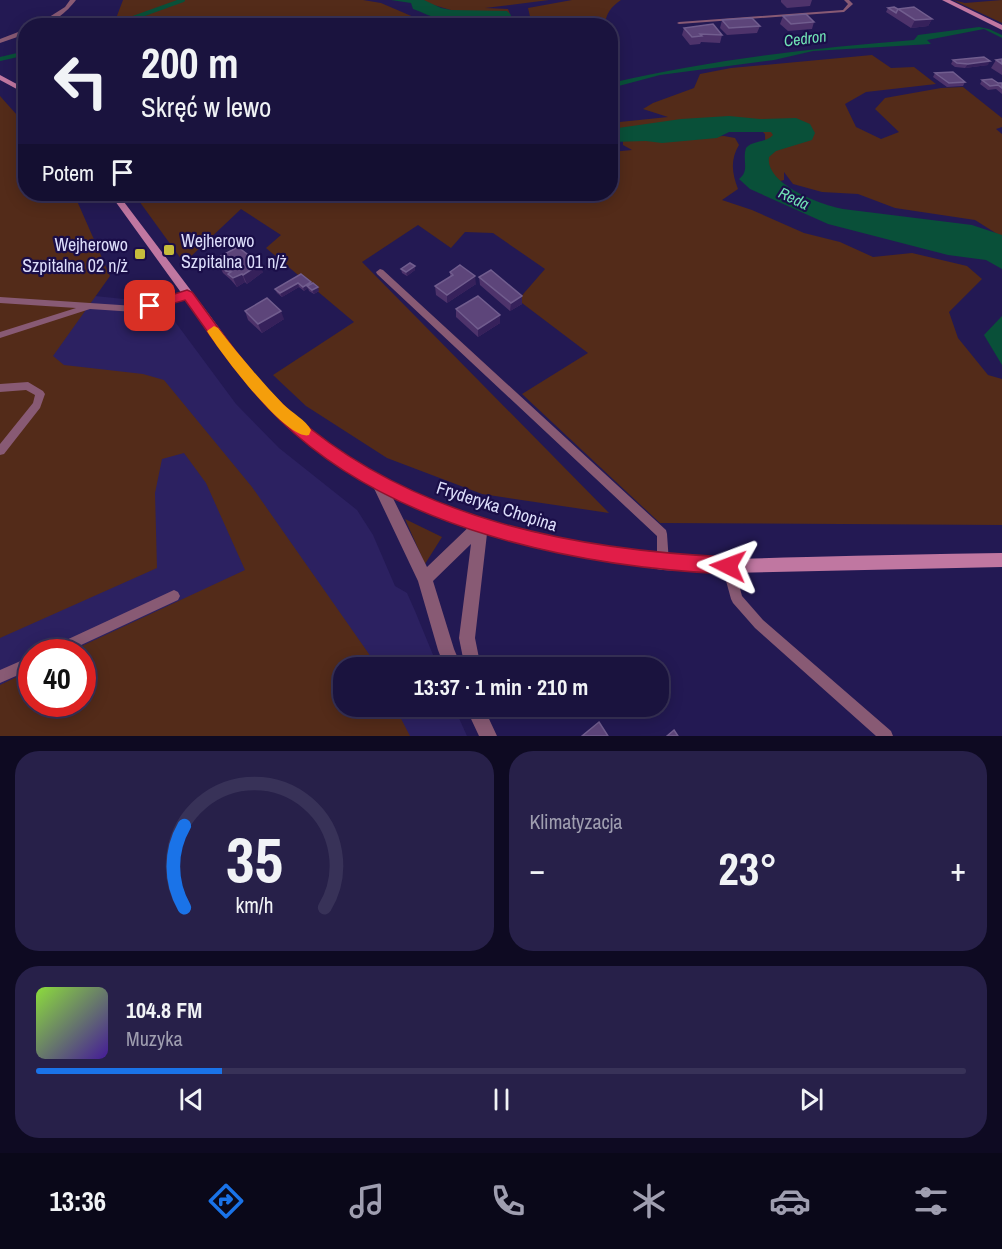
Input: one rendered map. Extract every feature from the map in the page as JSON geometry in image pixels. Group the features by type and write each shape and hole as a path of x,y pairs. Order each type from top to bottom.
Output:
{"street":[{"path":"51,18 68,8 74,0"},
{"path":"945,0 1002,28"},
{"path":"0,41 18,34"},
{"path":"0,77 18,87"},
{"name":"Fryderyka Chopina","path":"119,201 243,370 287,418 338,458 378,482 426,505 481,525 558,546 663,563 728,566 1002,560"},
{"path":"378,482 425,579 449,657"},
{"path":"425,579 481,525"},
{"path":"471,657 467,638 481,525"},
{"path":"478,717 487,735"},
{"path":"483,717 487,735"}],"lane":[{"path":"678,23 844,11 851,4 846,0"},
{"path":"380,272 662,534 663,563"},
{"path":"0,300 135,309 187,295"},
{"path":"0,335 92,306"},
{"path":"0,388 28,386 40,394 37,405 0,451"},
{"path":"728,566 737,599 759,624 886,736"},
{"path":"81,639 174,596"},
{"path":"0,677 18,669"}],"shaded area":[{"path":"123,0 363,0 381,3 416,18 116,18"},
{"path":"417,0 549,0 485,8 508,9 510,14 464,14"},
{"path":"572,0 621,0 614,5 607,18 530,18 528,8"},
{"path":"953,0 965,3 1002,0 1002,23"},
{"path":"872,55 891,68 914,67 936,84 866,92 845,104 856,127 881,139 899,132 875,109 885,98 941,88 963,87 1002,118 1002,127 996,129 1002,134 1002,237 975,220 895,208 858,194 822,192 793,184 784,172 784,180 776,182 766,172 765,134 758,127 618,130 618,122 668,117 643,109 694,88 700,74 731,68"},
{"path":"0,96 18,116 18,201 77,201 110,276 53,356 64,365 143,374 164,380 252,487 371,657 333,657 333,717 400,717 410,736 0,736 0,685 18,676 18,717 96,717 96,639 245,570 206,483 184,453 162,459 155,493 157,568 0,638"},
{"path":"724,136 735,138 739,145 734,156 733,167 738,189 722,200 752,210 804,233 840,242 873,257 912,253 967,266 982,279 949,312 958,338 988,375 1002,379 1002,525 660,523 522,394 588,353 518,300 545,269 493,233 465,232 451,248 418,225 362,262 609,513 482,494 387,458 306,406 273,375 354,322 266,248 281,235 241,209 184,263 139,201 618,201 618,151 632,150 623,145 623,141"},
{"path":"0,293 76,294 143,301 156,296 236,404 279,448 357,510 373,535 395,586 407,593 434,657 333,657 333,717 458,717 467,736 0,736"},
{"path":"405,519 442,537 425,564"}],"water":[{"path":"391,0 424,0 451,10 507,11 511,15 510,18 436,18 413,9 411,3"},
{"path":"979,27 1002,35 1002,38 984,29 927,40 931,44 813,51 774,60 660,75 618,86 618,81 723,61 799,51 914,40 918,35"},
{"name":"Reda","path":"729,116 760,119 796,118 810,124 815,133 812,140 776,151 769,157 770,167 785,184 809,198 843,209 972,225 1002,235 1002,269 986,260 948,255 828,224 750,189 739,179 745,169 746,148 770,138 773,135 771,132 729,132 717,138 662,143 618,142 618,128 681,119"},
{"path":"1002,316 1002,365 984,335"}],"building":[{"path":"914,7 932,19 915,20 898,9"},
{"path":"888,8 898,9 896,13"},
{"path":"806,14 814,22 791,24 783,16"},
{"path":"752,18 760,26 729,28 722,20"},
{"path":"713,24 722,35 700,34 702,36 692,37 684,28"},
{"path":"984,57 990,61 968,64 957,63 953,60"},
{"path":"953,72 965,82 949,83 935,73"},
{"path":"992,79 1002,83 1002,88 998,85 990,86 982,80"},
{"path":"238,247 260,264 243,275 233,278 228,274 231,272 219,265 226,261 221,256"},
{"path":"410,263 415,266 406,272 401,269"},
{"path":"460,265 475,276 447,295 435,286 453,275 450,272"},
{"path":"491,270 522,296 511,303 479,277"},
{"path":"301,274 311,282 303,287 298,283 280,293 275,289"},
{"path":"313,283 318,287 312,290 307,286"},
{"path":"478,296 500,315 478,329 456,309"},
{"path":"267,298 281,311 258,324 245,311"},
{"path":"599,722 608,736 582,736"},
{"path":"674,730 678,736 667,736"}],"waterway":[{"path":"133,18 183,0"},
{"path":"0,59 18,55"}],"slow traffic":[{"path":"214,331 243,370 287,418 303,430"}],"place":[{"name":"Wejherowo Szpitalna 01 n/ż","path":"169,250"},
{"name":"Wejherowo Szpitalna 02 n/ż","path":"140,254"}],"route":[{"path":"150,306 187,295 243,370 287,418 338,458 378,482 426,505 481,525 558,546 663,563 728,566"}],"water label":[{"name":"Cedron","path":"805,38"}]}
